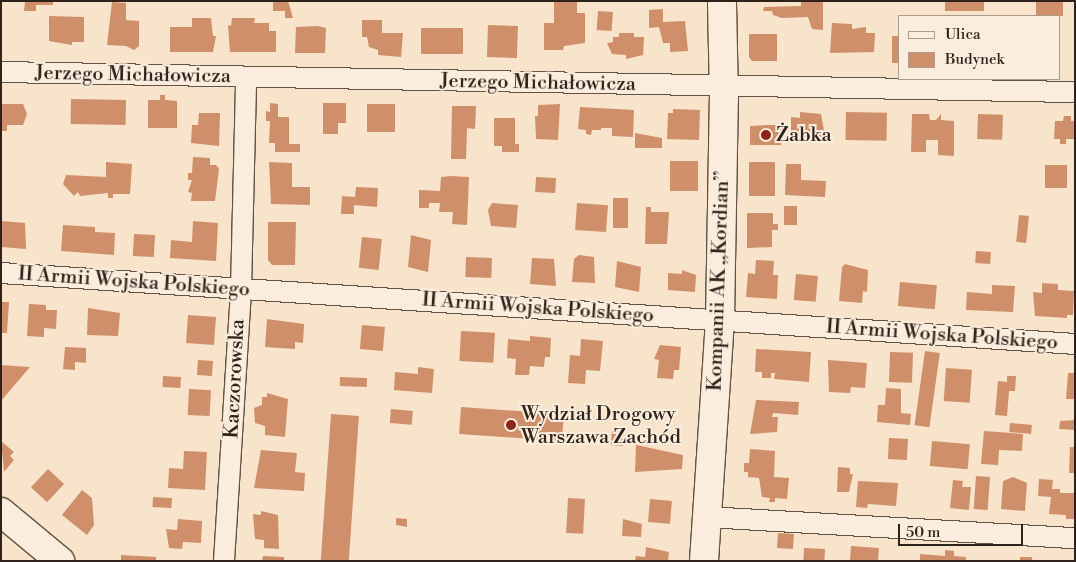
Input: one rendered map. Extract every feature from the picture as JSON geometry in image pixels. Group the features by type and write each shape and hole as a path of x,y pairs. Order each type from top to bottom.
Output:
{"street":[{"name":"Kompanii AK „Kordian”","path":"704,561 720,320 724,86 722,1"},
{"name":"Jerzego Michałowicza","path":"1,72 1075,92"},
{"name":"Kaczorowska","path":"224,561 241,289 246,78"},
{"name":"II Armii Wojska Polskiego","path":"1,273 1075,344"},
{"path":"1,512 60,561"},
{"path":"708,517 1075,538"}],"building":[{"path":"25,1 53,1 53,5 36,5 36,11 24,11"},
{"path":"273,1 288,1 293,18 285,18 285,11 273,11"},
{"path":"554,1 577,1 577,13 585,13 585,43 564,46 563,50 544,50 544,23 554,23"},
{"path":"801,1 823,1 823,30 812,29 808,17 782,18 773,15 772,11 763,11 764,7 801,6"},
{"path":"945,1 984,1 984,11 945,11"},
{"path":"1036,1 1063,1 1063,16 1036,15"},
{"path":"112,2 126,3 126,20 139,21 139,46 134,50 126,46 107,45"},
{"path":"663,9 663,22 685,21 688,51 670,52 670,43 663,43 659,27 649,28 649,10"},
{"path":"598,11 613,12 612,31 597,30"},
{"path":"49,16 84,17 84,42 72,42 72,45 49,41"},
{"path":"192,18 211,18 213,36 216,36 213,52 170,52 170,27 192,27"},
{"path":"232,18 255,18 254,23 269,23 269,31 276,31 276,52 230,52 228,25 231,26"},
{"path":"362,20 382,20 382,33 403,33 401,57 378,55 378,50 369,47 367,37 362,37"},
{"path":"832,23 852,24 852,29 866,27 866,33 875,33 874,52 830,53"},
{"path":"488,25 518,26 517,58 487,57"},
{"path":"317,26 326,28 325,53 295,53 296,27"},
{"path":"421,28 463,28 463,54 421,54"},
{"path":"619,33 634,33 634,37 644,37 643,55 626,59 626,55 612,54 607,43 613,42 613,37 619,37"},
{"path":"749,34 777,34 777,61 752,61 749,57"},
{"path":"892,36 898,36 898,63 892,63"},
{"path":"160,95 165,95 165,100 177,101 177,128 148,128 148,100 160,100"},
{"path":"71,99 126,100 126,125 71,124"},
{"path":"270,103 278,104 278,117 289,117 289,144 300,144 300,152 275,152 275,143 269,143 270,121 266,121 266,111 270,112"},
{"path":"323,103 346,103 346,123 338,123 338,134 323,134"},
{"path":"1,104 23,104 27,114 23,125 7,125 7,131 1,131"},
{"path":"367,104 395,104 395,132 367,132"},
{"path":"560,104 558,140 536,139 535,116 538,116 538,105"},
{"path":"452,106 476,106 475,129 467,128 466,159 451,159"},
{"path":"580,107 634,110 633,137 612,136 612,128 592,130 591,135 586,134 586,130 578,129"},
{"path":"673,109 700,110 699,140 667,139 668,113 673,113"},
{"path":"800,112 821,114 825,136 829,136 829,142 802,143 802,136 791,136 791,117 800,118"},
{"path":"846,112 887,113 887,141 846,140"},
{"path":"199,113 220,113 219,146 191,143 192,125 198,125"},
{"path":"912,114 929,114 930,120 936,120 941,114 941,120 954,121 954,156 938,155 938,140 926,140 926,152 911,152"},
{"path":"978,114 1003,115 1002,140 977,139"},
{"path":"1064,116 1071,116 1071,121 1075,121 1075,139 1066,139 1066,144 1060,144 1060,139 1054,139 1055,121 1063,121"},
{"path":"494,118 515,118 515,144 519,144 519,152 502,152 502,146 494,146"},
{"name":"Żabka","path":"781,125 781,145 750,145 750,126"},
{"path":"635,133 662,138 662,148 635,148"},
{"path":"193,157 210,158 210,165 216,165 219,169 215,201 191,201 192,193 188,192 192,180 188,180 188,173 192,173"},
{"path":"670,161 698,161 698,191 670,191"},
{"path":"106,162 132,164 130,194 113,194 113,198 108,198 108,193 80,196 78,192 74,196 63,184 66,175 106,177"},
{"path":"269,162 292,163 292,187 310,187 310,205 271,204"},
{"path":"749,162 775,162 775,196 749,196"},
{"path":"786,164 801,164 801,180 826,181 825,197 785,195"},
{"path":"1045,165 1067,165 1067,188 1045,188"},
{"path":"441,177 469,177 467,225 452,224 453,212 439,212 440,203 429,203 429,208 419,208 419,190 440,191"},
{"path":"536,177 556,178 555,193 535,192"},
{"path":"356,187 378,188 377,207 354,205 354,214 341,214 342,196 355,197"},
{"path":"613,198 628,198 628,228 613,228"},
{"path":"492,203 518,205 516,228 491,226 488,210"},
{"path":"577,203 608,205 606,232 575,230"},
{"path":"784,206 797,206 797,225 784,225"},
{"path":"646,207 651,207 651,212 669,212 667,244 645,244"},
{"path":"747,213 773,213 773,224 778,224 778,230 772,230 772,247 747,248"},
{"path":"1019,215 1029,216 1026,243 1016,242"},
{"path":"1,221 25,223 26,249 1,247"},
{"path":"193,221 218,223 216,261 170,258 171,240 192,242"},
{"path":"268,222 296,222 295,265 272,265 268,260"},
{"path":"63,225 95,227 95,232 115,233 114,255 61,251"},
{"path":"134,234 155,235 154,257 133,256"},
{"path":"411,235 431,240 428,272 408,267"},
{"path":"362,237 382,239 379,270 359,268"},
{"path":"976,251 991,252 990,264 975,263"},
{"path":"579,255 594,257 595,283 572,282 574,259"},
{"path":"466,257 492,258 491,278 465,277"},
{"path":"532,258 554,259 556,286 530,284"},
{"path":"756,260 774,261 773,275 778,275 777,299 746,297 748,273 755,274"},
{"path":"617,261 641,267 639,292 615,287"},
{"path":"845,264 868,270 867,292 863,291 862,303 839,301 842,267"},
{"path":"682,270 696,275 695,292 668,290 668,273 682,274"},
{"path":"796,274 818,276 816,302 794,300"},
{"path":"900,282 937,285 935,309 898,306"},
{"path":"1042,283 1058,284 1058,290 1074,291 1073,315 1067,315 1067,318 1035,316 1033,292 1042,293"},
{"path":"992,285 1015,286 1013,312 966,310 967,292 992,294"},
{"path":"1,302 9,302 7,333 1,333"},
{"path":"29,304 46,305 46,310 57,310 56,329 44,328 44,337 27,336"},
{"path":"88,308 120,313 118,336 87,335"},
{"path":"188,315 216,317 214,345 186,343"},
{"path":"267,319 304,324 303,343 295,342 295,349 265,347"},
{"path":"362,325 385,327 383,351 360,349"},
{"path":"461,331 495,333 493,363 459,361"},
{"path":"530,336 551,338 550,357 545,357 544,367 530,366 529,375 515,375 516,359 507,358 508,339 530,341"},
{"path":"581,339 603,341 600,371 586,370 585,384 568,383 570,355 580,356"},
{"path":"660,345 681,347 679,370 674,370 673,379 657,378 659,360 654,359"},
{"path":"65,347 86,348 86,363 75,362 75,370 63,369"},
{"path":"756,349 811,352 809,382 774,379 775,373 771,373 771,378 762,378 762,372 755,372"},
{"path":"925,351 940,353 929,427 915,425"},
{"path":"890,352 913,353 912,383 889,382"},
{"path":"198,360 213,361 212,376 197,375"},
{"path":"828,360 867,363 865,388 851,387 850,393 829,392"},
{"path":"1,365 30,367 1,401"},
{"path":"418,367 434,369 432,393 394,390 395,372 418,374"},
{"path":"946,368 972,370 970,403 944,401"},
{"path":"1068,373 1075,373 1075,399 1066,399"},
{"path":"163,376 181,377 180,388 162,387"},
{"path":"1007,376 1016,376 1015,391 1009,391 1007,416 995,415 998,381 1007,382"},
{"path":"340,377 367,378 367,387 340,386"},
{"path":"886,388 901,389 901,413 911,414 910,425 877,422 878,405 885,405"},
{"path":"189,389 211,390 210,416 188,415"},
{"path":"267,393 288,399 285,437 265,435 265,426 255,423 254,408 262,405 262,397 267,397"},
{"path":"756,400 799,402 798,415 773,413 772,417 778,417 777,432 750,434"},
{"name":"Wydział Drogowy Warszawa Zachód","path":"461,407 564,414 562,441 459,434"},
{"path":"391,409 413,411 412,425 390,423"},
{"path":"331,414 359,416 349,561 321,561"},
{"path":"1075,420 1075,430 1059,429 1060,421"},
{"path":"1010,423 1032,425 1031,434 1009,432"},
{"path":"612,431 624,432 623,446 611,445"},
{"path":"984,431 1023,434 1022,451 999,450 998,465 981,464"},
{"path":"889,438 908,439 907,460 888,459"},
{"path":"1,441 14,452 10,456 14,460 4,472"},
{"path":"932,441 970,444 968,469 930,466"},
{"path":"636,445 683,455 682,469 635,472"},
{"path":"1070,447 1075,447 1075,473 1069,473"},
{"path":"750,449 775,451 774,477 789,478 787,499 775,498 775,502 769,502 770,498 762,497 759,478 748,477 748,472 744,472 744,463 749,463"},
{"path":"261,450 297,453 295,472 305,473 304,491 254,488"},
{"path":"184,451 207,452 205,490 168,488 169,468 183,469"},
{"path":"838,467 850,468 850,474 853,474 849,492 837,492"},
{"path":"48,469 64,484 47,502 31,487"},
{"path":"976,476 990,477 988,510 974,509"},
{"path":"1013,477 1027,483 1025,511 1001,509 1003,481"},
{"path":"1039,479 1053,480 1052,489 1060,489 1060,493 1075,493 1075,519 1066,519 1066,515 1049,514 1051,497 1038,496"},
{"path":"953,480 963,481 962,487 971,487 969,510 950,508"},
{"path":"858,481 898,483 896,506 868,504 867,508 856,507"},
{"path":"82,490 92,498 94,525 87,535 62,515"},
{"path":"153,497 172,498 171,508 152,507"},
{"path":"568,498 585,499 583,534 566,533"},
{"path":"650,499 672,501 670,524 648,522"},
{"path":"261,511 278,515 279,549 264,548 264,540 255,539 253,514 261,515"},
{"path":"396,518 407,519 407,527 396,525"},
{"path":"178,519 202,521 201,543 183,542 182,549 169,548 166,529 177,530"},
{"path":"623,519 642,524 641,537 622,536"},
{"path":"778,533 794,534 793,549 777,548"},
{"path":"851,546 879,548 878,561 850,561"},
{"path":"646,547 669,552 668,561 635,561 636,556 645,557"},
{"path":"804,548 825,549 824,561 803,561"},
{"path":"945,550 954,551 954,556 966,557 966,561 920,561 920,554 945,556"},
{"path":"121,555 156,557 156,561 121,561"},
{"path":"263,556 284,557 284,561 262,561"},
{"path":"1020,557 1032,557 1032,561 1020,561"}],"place":[{"name":"Żabka","path":"766,135"},
{"name":"Wydział Drogowy Warszawa Zachód","path":"511,425"}]}
